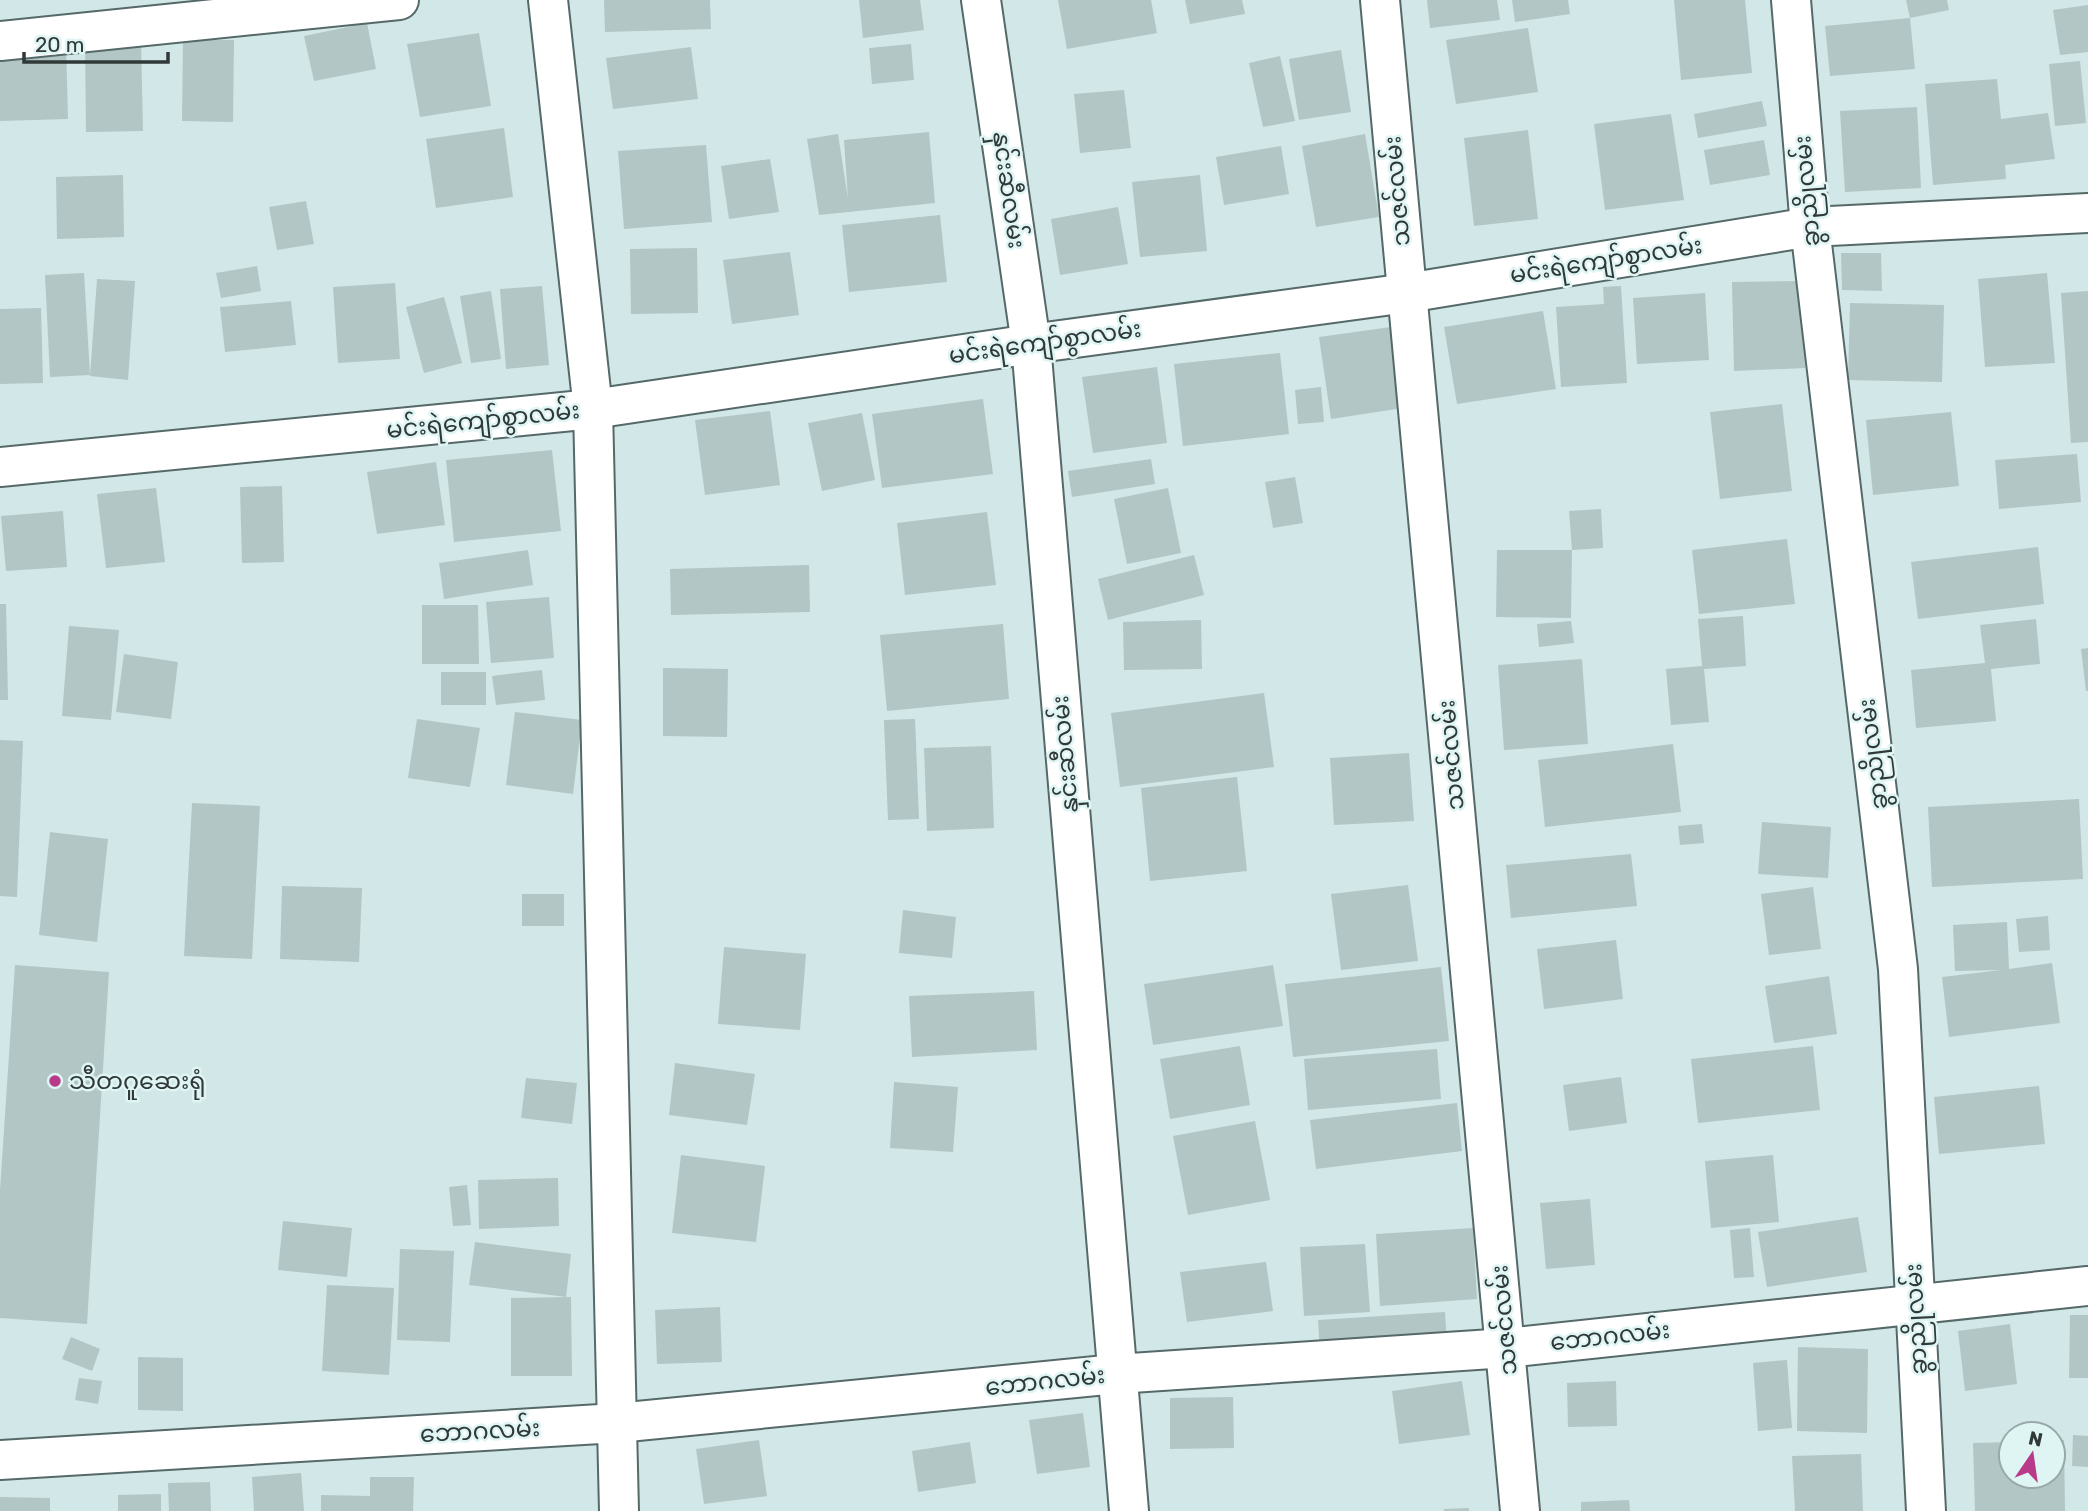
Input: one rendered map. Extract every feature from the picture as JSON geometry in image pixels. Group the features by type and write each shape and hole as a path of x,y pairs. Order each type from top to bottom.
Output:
{"street":[{"path":"0,41 399,0"},
{"path":"548,0 593,409 619,1511"},
{"name":"နှင်းဆီလမ်း","path":"981,0 1031,344 1129,1511"},
{"name":"သဇင်လမ်း","path":"1380,0 1520,1511"},
{"name":"ခွာညိုလမ်း","path":"1791,0 1810,227 1898,969 1926,1511"},
{"name":"မင်းရဲကျော်စွာလမ်း","path":"0,467 593,409 1031,344 1407,293 1810,227 2088,214"},
{"name":"ဘောဂလမ်း","path":"0,1460 617,1423 1116,1374 1507,1348 1915,1302 2088,1286"}],"building":[{"path":"604,0 710,0 711,29 605,32"},
{"path":"859,0 920,0 924,30 863,38"},
{"path":"1058,0 1151,0 1157,33 1067,49"},
{"path":"1185,0 1242,0 1245,14 1190,24"},
{"path":"1427,0 1497,0 1500,20 1430,28"},
{"path":"1512,0 1568,0 1570,14 1515,22"},
{"path":"1674,0 1745,0 1752,73 1681,80"},
{"path":"1906,0 1947,0 1949,10 1910,18"},
{"path":"2088,5 2088,52 2060,55 2053,10"},
{"path":"1910,18 1915,69 1830,76 1825,26"},
{"path":"367,23 376,69 314,81 304,36"},
{"path":"1528,28 1538,92 1456,104 1446,40"},
{"path":"479,33 491,106 420,117 407,44"},
{"path":"183,40 234,40 233,122 182,121"},
{"path":"141,41 143,131 86,132 85,42"},
{"path":"66,43 68,119 0,121 0,45"},
{"path":"911,44 914,80 872,84 869,48"},
{"path":"691,47 698,99 613,109 606,58"},
{"path":"1341,50 1351,112 1299,120 1289,59"},
{"path":"1280,56 1295,121 1263,127 1249,63"},
{"path":"2080,61 2086,123 2055,126 2049,64"},
{"path":"1997,79 2001,119 2048,113 2055,159 2005,165 2006,179 1933,185 1925,84"},
{"path":"1124,90 1131,148 1080,153 1074,94"},
{"path":"1762,101 1767,126 1698,138 1694,114"},
{"path":"1917,107 1921,188 1845,192 1840,111"},
{"path":"1671,114 1684,200 1605,210 1594,124"},
{"path":"504,128 513,197 436,208 426,139"},
{"path":"1528,130 1538,219 1474,226 1464,138"},
{"path":"929,132 935,203 819,215 807,139 838,134 848,199 844,140"},
{"path":"1365,134 1379,217 1316,227 1302,146"},
{"path":"1764,140 1770,175 1710,185 1704,150"},
{"path":"706,145 712,222 624,229 618,151"},
{"path":"1281,146 1289,194 1224,205 1216,157"},
{"path":"770,159 779,212 729,219 721,166"},
{"path":"123,175 124,237 57,239 56,177"},
{"path":"1200,175 1207,251 1140,257 1132,182"},
{"path":"306,201 314,244 277,250 269,207"},
{"path":"1118,207 1128,264 1060,275 1051,219"},
{"path":"940,215 947,282 849,292 842,225"},
{"path":"697,248 698,313 631,314 630,249"},
{"path":"790,252 799,315 732,324 723,260"},
{"path":"1841,253 1881,253 1882,291 1842,290"},
{"path":"257,266 261,291 221,298 216,273"},
{"path":"84,273 90,375 50,377 45,275"},
{"path":"2047,273 2055,363 1985,367 1978,279"},
{"path":"97,279 135,281 128,380 90,376"},
{"path":"1802,281 1805,368 1734,371 1732,282"},
{"path":"395,283 400,359 338,363 333,287"},
{"path":"542,286 549,365 506,369 500,289"},
{"path":"1621,286 1627,383 1561,387 1556,307 1604,304 1603,287"},
{"path":"491,291 501,359 471,363 460,296"},
{"path":"2088,291 2088,442 2071,443 2061,293"},
{"path":"1705,293 1709,360 1637,364 1633,298"},
{"path":"444,297 462,363 424,373 406,307"},
{"path":"291,301 296,345 225,352 220,307"},
{"path":"1850,303 1944,305 1942,382 1848,380"},
{"path":"41,308 43,383 0,384 0,309"},
{"path":"1543,311 1556,389 1457,404 1444,327"},
{"path":"1391,327 1403,408 1331,419 1319,337"},
{"path":"1280,353 1289,434 1183,446 1174,364"},
{"path":"1157,367 1167,443 1093,453 1082,377"},
{"path":"1321,387 1324,422 1298,424 1295,390"},
{"path":"983,399 993,474 882,488 872,414"},
{"path":"1782,404 1792,491 1720,499 1710,412"},
{"path":"770,411 780,485 705,495 695,420"},
{"path":"1951,412 1959,486 1873,495 1866,420"},
{"path":"862,413 875,480 822,491 808,423"},
{"path":"552,450 561,531 454,542 446,460"},
{"path":"2077,454 2081,502 1999,509 1995,460"},
{"path":"1151,459 1155,484 1072,497 1068,471"},
{"path":"436,462 445,525 377,534 367,472"},
{"path":"1295,477 1303,523 1273,528 1265,482"},
{"path":"282,486 284,562 242,563 240,487"},
{"path":"156,488 165,562 106,568 97,494"},
{"path":"1168,488 1181,553 1127,564 1114,499"},
{"path":"1601,509 1603,548 1572,550 1569,511"},
{"path":"63,511 67,567 6,571 1,516"},
{"path":"987,512 996,585 905,595 897,523"},
{"path":"1787,539 1795,604 1699,614 1692,550"},
{"path":"2038,547 2044,604 1918,619 1911,562"},
{"path":"528,550 533,585 444,599 439,563"},
{"path":"1497,550 1572,550 1571,618 1496,617"},
{"path":"1194,555 1204,595 1108,620 1098,579"},
{"path":"809,565 810,612 671,615 670,569"},
{"path":"549,597 554,658 491,663 486,602"},
{"path":"0,604 6,604 8,700 0,700"},
{"path":"422,605 478,605 479,664 422,664"},
{"path":"1743,616 1746,666 1704,669 1709,722 1671,725 1666,669 1702,666 1698,619"},
{"path":"2036,619 2040,664 1991,669 1996,721 1916,728 1911,670 1985,663 1980,625"},
{"path":"1201,620 1202,669 1124,670 1123,622"},
{"path":"1571,621 1574,643 1539,647 1537,624"},
{"path":"1003,624 1009,699 887,711 880,635"},
{"path":"69,626 119,630 111,720 62,716"},
{"path":"2088,648 2088,691 2086,691 2081,649"},
{"path":"124,654 178,662 171,719 116,712"},
{"path":"1582,659 1588,744 1504,750 1498,665"},
{"path":"663,668 728,669 727,737 663,736"},
{"path":"542,670 545,700 496,705 492,676"},
{"path":"441,672 486,672 486,705 441,705"},
{"path":"1264,693 1274,767 1120,787 1111,713"},
{"path":"515,712 582,720 573,794 506,785"},
{"path":"417,719 480,728 470,787 408,778"},
{"path":"915,719 919,819 888,820 884,720"},
{"path":"0,740 23,741 17,897 0,896"},
{"path":"1673,744 1681,812 1545,827 1538,760"},
{"path":"991,746 994,828 927,831 924,748"},
{"path":"1409,753 1414,821 1334,825 1330,758"},
{"path":"1237,777 1247,871 1150,881 1141,788"},
{"path":"2079,799 2083,879 1932,887 1928,807"},
{"path":"192,803 260,806 252,959 184,956"},
{"path":"1762,822 1831,827 1828,878 1758,874"},
{"path":"1702,824 1704,843 1680,845 1678,826"},
{"path":"50,832 108,839 97,942 39,935"},
{"path":"1631,854 1637,906 1511,918 1506,865"},
{"path":"1408,885 1418,961 1341,970 1331,894"},
{"path":"282,886 362,888 359,962 280,959"},
{"path":"1813,887 1821,949 1769,955 1761,894"},
{"path":"522,894 564,894 564,926 522,926"},
{"path":"903,910 956,917 952,958 899,953"},
{"path":"2048,916 2050,950 2019,952 2016,919"},
{"path":"2007,922 2009,969 2052,963 2060,1023 1949,1037 1942,977 2001,970 1955,971 1953,925"},
{"path":"1616,940 1623,999 1544,1009 1537,949"},
{"path":"724,947 806,954 800,1030 718,1024"},
{"name":"သီတဂူဆေးရုံ","path":"15,965 109,972 87,1324 0,1318 0,1190"},
{"path":"1273,965 1283,1026 1153,1045 1144,984"},
{"path":"1441,967 1449,1041 1293,1057 1285,984"},
{"path":"1829,976 1837,1034 1774,1043 1765,986"},
{"path":"1034,991 1037,1050 912,1057 909,996"},
{"path":"1240,1046 1250,1105 1170,1119 1160,1059"},
{"path":"1813,1046 1820,1110 1698,1123 1691,1059"},
{"path":"1437,1049 1441,1099 1308,1110 1304,1059"},
{"path":"675,1063 755,1074 747,1125 669,1115"},
{"path":"1621,1077 1627,1123 1569,1131 1563,1085"},
{"path":"526,1078 577,1083 572,1124 521,1118"},
{"path":"894,1082 958,1087 953,1152 890,1148"},
{"path":"2039,1086 2045,1144 1939,1154 1934,1097"},
{"path":"1457,1103 1462,1151 1316,1169 1310,1120"},
{"path":"1255,1121 1270,1200 1188,1215 1173,1136"},
{"path":"681,1155 765,1166 756,1242 672,1233"},
{"path":"1773,1155 1779,1222 1711,1228 1705,1161"},
{"path":"558,1178 559,1226 479,1229 478,1180"},
{"path":"467,1185 471,1225 453,1226 449,1187"},
{"path":"1590,1199 1595,1265 1546,1269 1540,1203"},
{"path":"1858,1217 1867,1272 1767,1287 1758,1232"},
{"path":"283,1221 352,1228 347,1277 278,1270"},
{"path":"1473,1228 1477,1299 1380,1306 1376,1234"},
{"path":"1750,1228 1754,1277 1734,1278 1730,1230"},
{"path":"475,1242 571,1254 566,1297 469,1285"},
{"path":"1365,1244 1370,1312 1304,1316 1300,1247"},
{"path":"400,1249 454,1251 450,1342 397,1340"},
{"path":"1266,1262 1273,1311 1187,1322 1180,1272"},
{"path":"327,1285 394,1288 389,1375 322,1371"},
{"path":"571,1297 572,1376 511,1376 511,1298"},
{"path":"720,1307 722,1362 657,1364 655,1310"},
{"path":"1445,1312 1447,1344 1320,1353 1318,1320"},
{"path":"2070,1315 2088,1315 2088,1378 2069,1378"},
{"path":"2010,1324 2017,1384 1965,1391 1958,1331"},
{"path":"71,1337 100,1349 92,1371 62,1359"},
{"path":"1798,1347 1868,1349 1867,1433 1797,1431"},
{"path":"138,1357 183,1358 183,1411 138,1410"},
{"path":"1787,1360 1792,1428 1758,1431 1753,1363"},
{"path":"79,1378 102,1381 98,1404 75,1400"},
{"path":"1462,1381 1470,1435 1399,1444 1392,1391"},
{"path":"1616,1381 1617,1426 1568,1427 1567,1383"},
{"path":"1233,1397 1234,1448 1170,1449 1170,1398"},
{"path":"1083,1413 1090,1467 1037,1474 1029,1420"},
{"path":"2073,1435 2088,1436 2088,1467 2072,1466"},
{"path":"759,1440 767,1496 704,1504 696,1449"},
{"path":"970,1442 976,1483 918,1492 912,1451"},
{"path":"1997,1442 1997,1490 2065,1490 2065,1511 1975,1511 1973,1443"},
{"path":"1861,1454 1863,1511 1795,1511 1792,1456"},
{"path":"301,1473 304,1511 254,1511 252,1477"},
{"path":"370,1477 414,1477 413,1511 321,1511 321,1495 370,1496"},
{"path":"210,1482 211,1511 169,1511 168,1483"},
{"path":"161,1494 161,1511 118,1511 118,1495"},
{"path":"0,1497 50,1498 50,1511 0,1511"},
{"path":"1629,1500 1630,1511 1581,1511 1581,1502"},
{"path":"1469,1508 1469,1511 1444,1511 1444,1509"}],"place":[{"name":"သီတဂူဆေးရုံ","path":"55,1081"}]}
